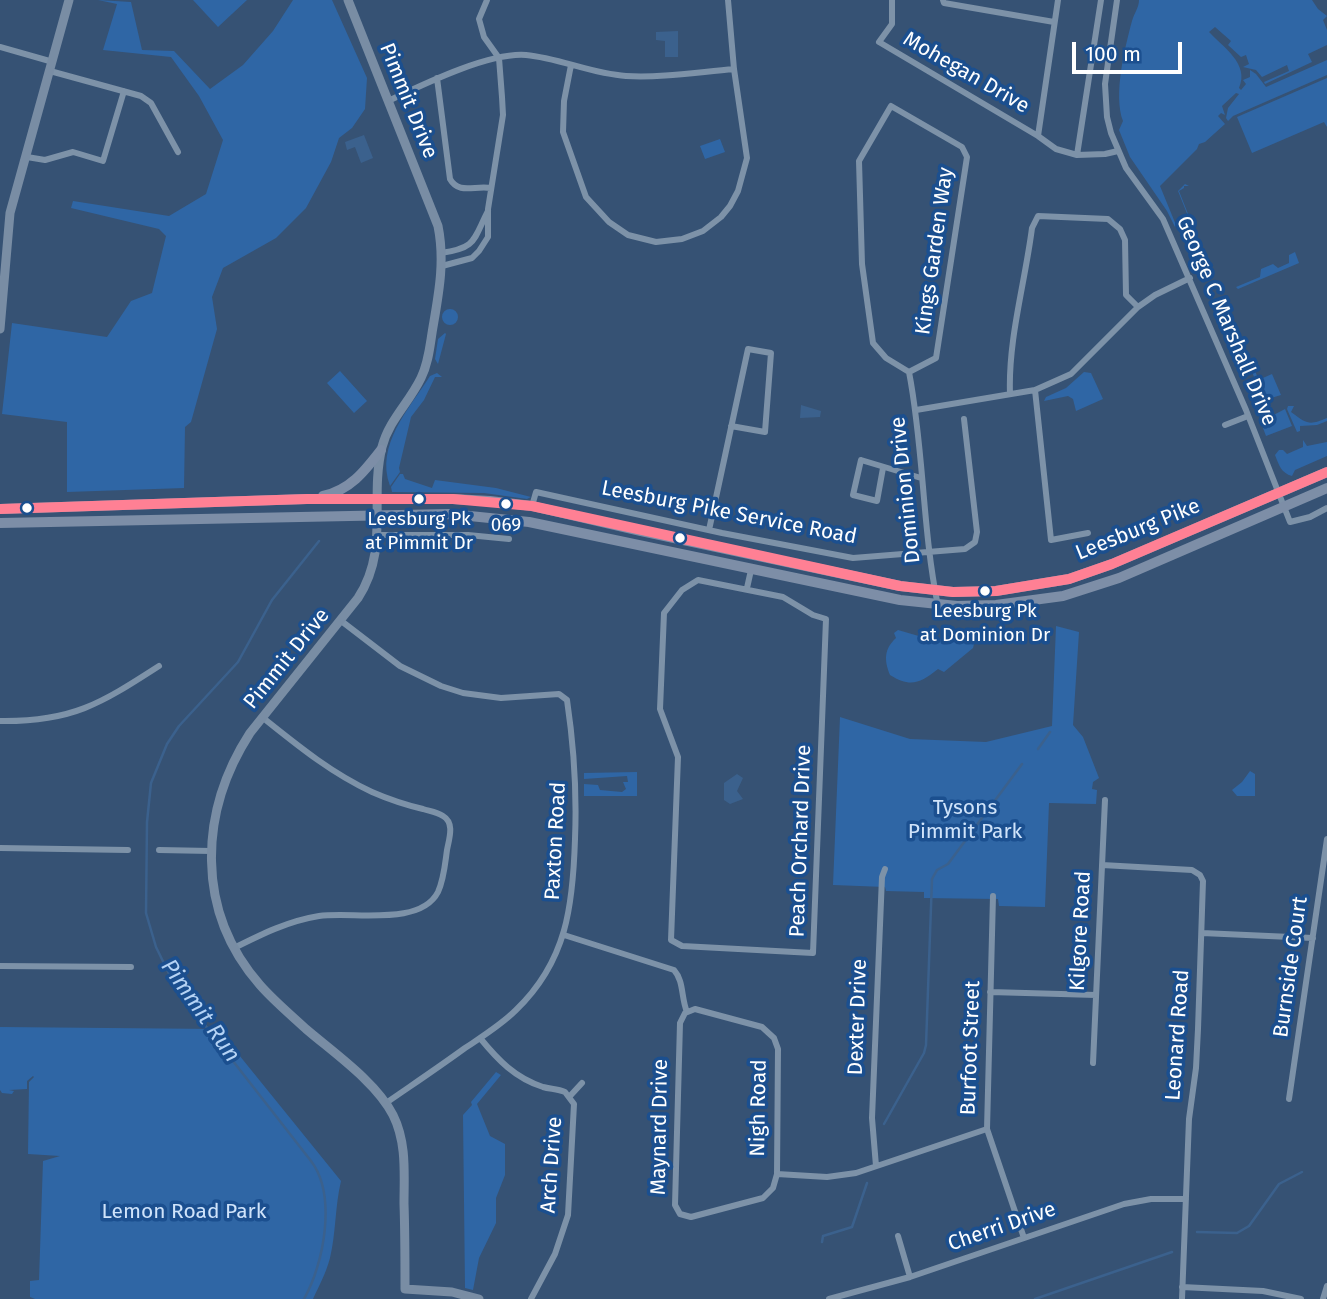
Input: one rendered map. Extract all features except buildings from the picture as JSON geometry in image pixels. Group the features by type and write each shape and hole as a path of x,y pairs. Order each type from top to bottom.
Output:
{"main road":[{"path":"307,499 344,489 356,481 381,450"},
{"name":"Leesburg Pike","path":"0,523 450,514 529,522 751,570 938,606 996,605 1063,596 1091,588 1282,499 1327,472"},
{"name":"Leesburg Pike","path":"0,509 307,499 453,499 532,506 900,586 935,591 996,591 1069,579 1282,499 1327,488"}],"street":[{"path":"0,329 10,213 69,0"},
{"name":"Pimmit Drive","path":"348,0 438,226 442,266 426,366 412,395 389,427 381,450 376,553 369,578 358,598 239,750 223,785 214,815 211,851 216,900 234,948 255,979 275,1001 373,1088 386,1103 398,1128 404,1156 405,1294"},
{"path":"442,266 464,262 480,251 488,237 488,209 503,115 499,58 484,37 479,19 487,0"},
{"path":"571,65 564,101 563,132 586,197 609,222 628,235 656,242 682,239 703,232 730,206 738,191 747,158 734,69 728,0"},
{"name":"Mohegan Drive","path":"892,0 892,23 879,42 1056,149 1077,155 1118,151"},
{"path":"943,0 944,3 1054,22"},
{"path":"1038,136 1058,0"},
{"path":"1077,155 1101,0"},
{"name":"George C Marshall Drive","path":"1117,0 1105,93 1107,117 1118,151 1133,179 1163,219 1282,499"},
{"path":"0,47 141,96 151,103 178,152"},
{"path":"388,101 437,78 499,58 525,55 625,76 734,69"},
{"path":"437,78 450,179 454,186 460,189 482,186 491,188"},
{"path":"27,157 45,160 73,152 103,161 124,91"},
{"name":"Kings Garden Way","path":"891,106 962,148 967,157 936,358 909,372 886,358 873,343 862,264 859,161 891,106"},
{"path":"442,253 467,248 473,242 488,209"},
{"path":"1010,394 1009,371 1032,228 1038,216 1108,219 1119,229 1125,240 1126,295 1138,307"},
{"path":"916,410 1035,390 1071,374 1138,307 1189,278"},
{"path":"709,530 731,426 748,349 771,353 765,432 731,426"},
{"name":"Dominion Drive","path":"909,372 916,410 921,478 938,606"},
{"path":"1035,390 1051,540 1088,533"},
{"path":"1225,425 1248,416"},
{"name":"Leesburg Pike Service Road","path":"532,506 536,492 853,558 965,550 975,542 977,532 964,419"},
{"path":"883,468 877,501 853,495 861,460 921,478"},
{"path":"1282,499 1290,522 1310,517 1327,508"},
{"path":"377,534 509,539"},
{"path":"747,588 751,570"},
{"name":"Peach Orchard Drive","path":"698,580 747,588 783,597 819,618 826,619 813,953 682,946 671,940 678,757 660,709 664,613 682,590 698,580"},
{"name":"Paxton Road","path":"341,620 400,666 441,686 463,693 500,698 559,694 566,698 575,754 577,789 574,884 564,935 550,967 531,993 503,1022 386,1103"},
{"path":"0,721 44,719 75,713 108,698 159,666"},
{"path":"234,948 277,927 304,919 341,915 402,914 425,906 436,895 442,881 450,829 447,819 442,815 395,801 346,779 262,718"},
{"name":"Kilgore Road","path":"1093,1063 1105,800"},
{"path":"442,815 447,805"},
{"name":"Burnside Court","path":"1289,1100 1327,839"},
{"path":"0,848 128,850"},
{"path":"159,850 211,851"},
{"name":"Leonard Road","path":"1102,865 1186,869 1202,873 1204,887 1196,1068 1189,1119 1182,1299"},
{"name":"Dexter Drive","path":"876,1166 872,1118 878,928 885,869"},
{"name":"Burfoot Street","path":"993,896 987,1129 1024,1238"},
{"path":"1202,933 1313,938"},
{"path":"564,935 674,970 681,980 681,994 687,1012"},
{"path":"0,966 131,967"},
{"path":"990,992 1096,995"},
{"name":"Nigh Road","path":"687,1012 700,1010 749,1024 767,1030 774,1038 778,1049 777,1174 844,1176 987,1129"},
{"name":"Maynard Drive","path":"687,1012 680,1023 674,1205 685,1217 691,1217 757,1200 773,1188 777,1174"},
{"name":"Arch Drive","path":"480,1038 496,1058 517,1075 541,1086 565,1092 574,1104 568,1215 555,1254 531,1299"},
{"path":"570,1096 582,1083"},
{"name":"Cherri Drive","path":"829,1299 846,1297 910,1277 1132,1201 1186,1199"},
{"path":"898,1236 910,1277"},
{"path":"1322,1299 1327,1286"},
{"path":"1182,1287 1263,1291 1301,1299"},
{"path":"405,1294 452,1292 479,1299"}],"green space":[{"path":"98,0 131,2 142,50 174,51 210,89 243,65 273,31 293,0 332,0 367,78 365,109 352,128 339,138 331,162 306,208 276,238 223,268 212,297 217,329 191,422 185,427 184,488 67,492 67,422 2,414 12,323 107,337 131,301 152,293 166,236 159,229 71,208 73,201 169,216 206,194 223,140 199,96 171,57 103,50 117,4"},
{"path":"193,0 247,0 218,27"},
{"path":"1139,0 1312,0 1327,16 1323,20 1327,30 1327,45 1308,54 1312,62 1265,84 1264,82 1289,71 1287,65 1262,77 1256,70 1243,67 1249,64 1246,55 1241,57 1228,45 1231,41 1215,27 1209,32 1238,64 1241,71 1241,90 1246,84 1243,80 1250,77 1250,70 1266,87 1327,60 1327,75 1233,116 1228,121 1228,108 1239,94 1236,93 1222,106 1225,115 1221,113 1218,116 1225,124 1199,144 1160,186 1175,227 1130,157 1119,130 1123,121 1119,98 1121,71"},
{"path":"1327,78 1327,127 1324,122 1252,153 1237,117"},
{"path":"720,139 725,152 705,159 700,146"},
{"path":"1185,184 1189,186 1184,186 1179,191 1201,247 1196,246 1178,191"},
{"path":"1295,252 1299,263 1238,289 1236,287 1260,277 1261,269 1273,264 1278,268 1289,263 1289,255"},
{"path":"1223,296 1258,378 1255,379 1220,298"},
{"path":"447,309 453,309 458,317 456,323 447,325 442,320 442,314"},
{"path":"445,333 438,364 435,359 438,339"},
{"path":"340,371 367,401 354,413 327,383"},
{"path":"1084,372 1091,373 1103,399 1076,411 1073,399 1068,396 1044,401 1046,397 1066,388"},
{"path":"437,373 442,377 435,377 424,400 411,417 400,472 390,486 387,456 396,428 430,376"},
{"path":"1272,374 1281,395 1268,399 1262,395 1256,381"},
{"path":"1288,406 1294,406 1291,412 1305,421 1313,423 1327,418 1327,421 1317,425 1300,426 1300,431 1297,432"},
{"path":"1285,409 1292,426 1266,436 1264,420"},
{"path":"1303,440 1307,446 1327,442 1327,456 1295,470 1292,476 1288,475 1275,455 1279,450 1287,454 1303,447"},
{"path":"400,474 403,474 405,479 432,488 435,480 496,488 531,497 527,499 484,493 392,492 391,487"},
{"name":"Tysons Pimmit Park","path":"1056,626 1079,632 1073,725 1083,737 1099,778 1093,782 1092,789 1097,790 1096,804 1049,803 1045,907 999,906 998,899 924,898 924,892 833,885 840,717 910,739 986,742 1052,726"},
{"path":"898,630 929,639 971,638 974,644 973,648 944,672 938,669 926,678 904,682 890,675 886,660 889,646 896,638 894,633"},
{"path":"1250,771 1255,774 1255,796 1237,796 1232,790"},
{"path":"637,772 637,796 584,796 584,784 598,785 600,790 622,792 626,789 623,782 628,782 627,776 584,779 584,773"},
{"name":"Lemon Road Park","path":"0,1027 218,1029 341,1181 330,1258 313,1299 30,1297 30,1281 39,1280 43,1161 60,1156 28,1154 29,1082 34,1077 27,1081 27,1089 9,1090 14,1091 12,1094 2,1093"},
{"path":"496,1072 501,1075 477,1104 490,1136 505,1144 505,1175 496,1198 496,1223 479,1258 473,1290 465,1288 463,1115"}],"shaded area":[{"path":"678,31 678,57 665,57 665,41 656,40 656,32"},
{"path":"364,135 373,158 361,163 355,147 347,150 345,142"},
{"path":"801,405 821,411 820,417 800,418"},
{"path":"737,774 743,778 737,791 743,799 730,804 724,800 724,783"}],"waterway":[{"name":"Pimmit Run","path":"304,1299 317,1267 325,1230 324,1192 319,1175 311,1161 176,988 156,947 146,913 147,822 151,783 167,744 179,726 238,662 272,600 319,541"},
{"path":"1038,749 1050,732"},
{"path":"884,1124 926,1045 932,879 937,870 948,864 1022,764"},
{"path":"1197,1232 1237,1233 1249,1226 1279,1184 1302,1172"},
{"path":"822,1242 823,1236 852,1227 867,1183"},
{"path":"1035,1299 1172,1252"}],"transit line":[{"path":"0,509 307,499 453,499 532,506 900,586 953,592 996,591 1069,579 1112,564 1327,472"}],"place":[{"name":"Leesburg Pk at Pimmit Dr","path":"419,499"},
{"name":"069","path":"506,504"},
{"name":"Leesburg Pk at Dominion Dr","path":"985,591"}]}
